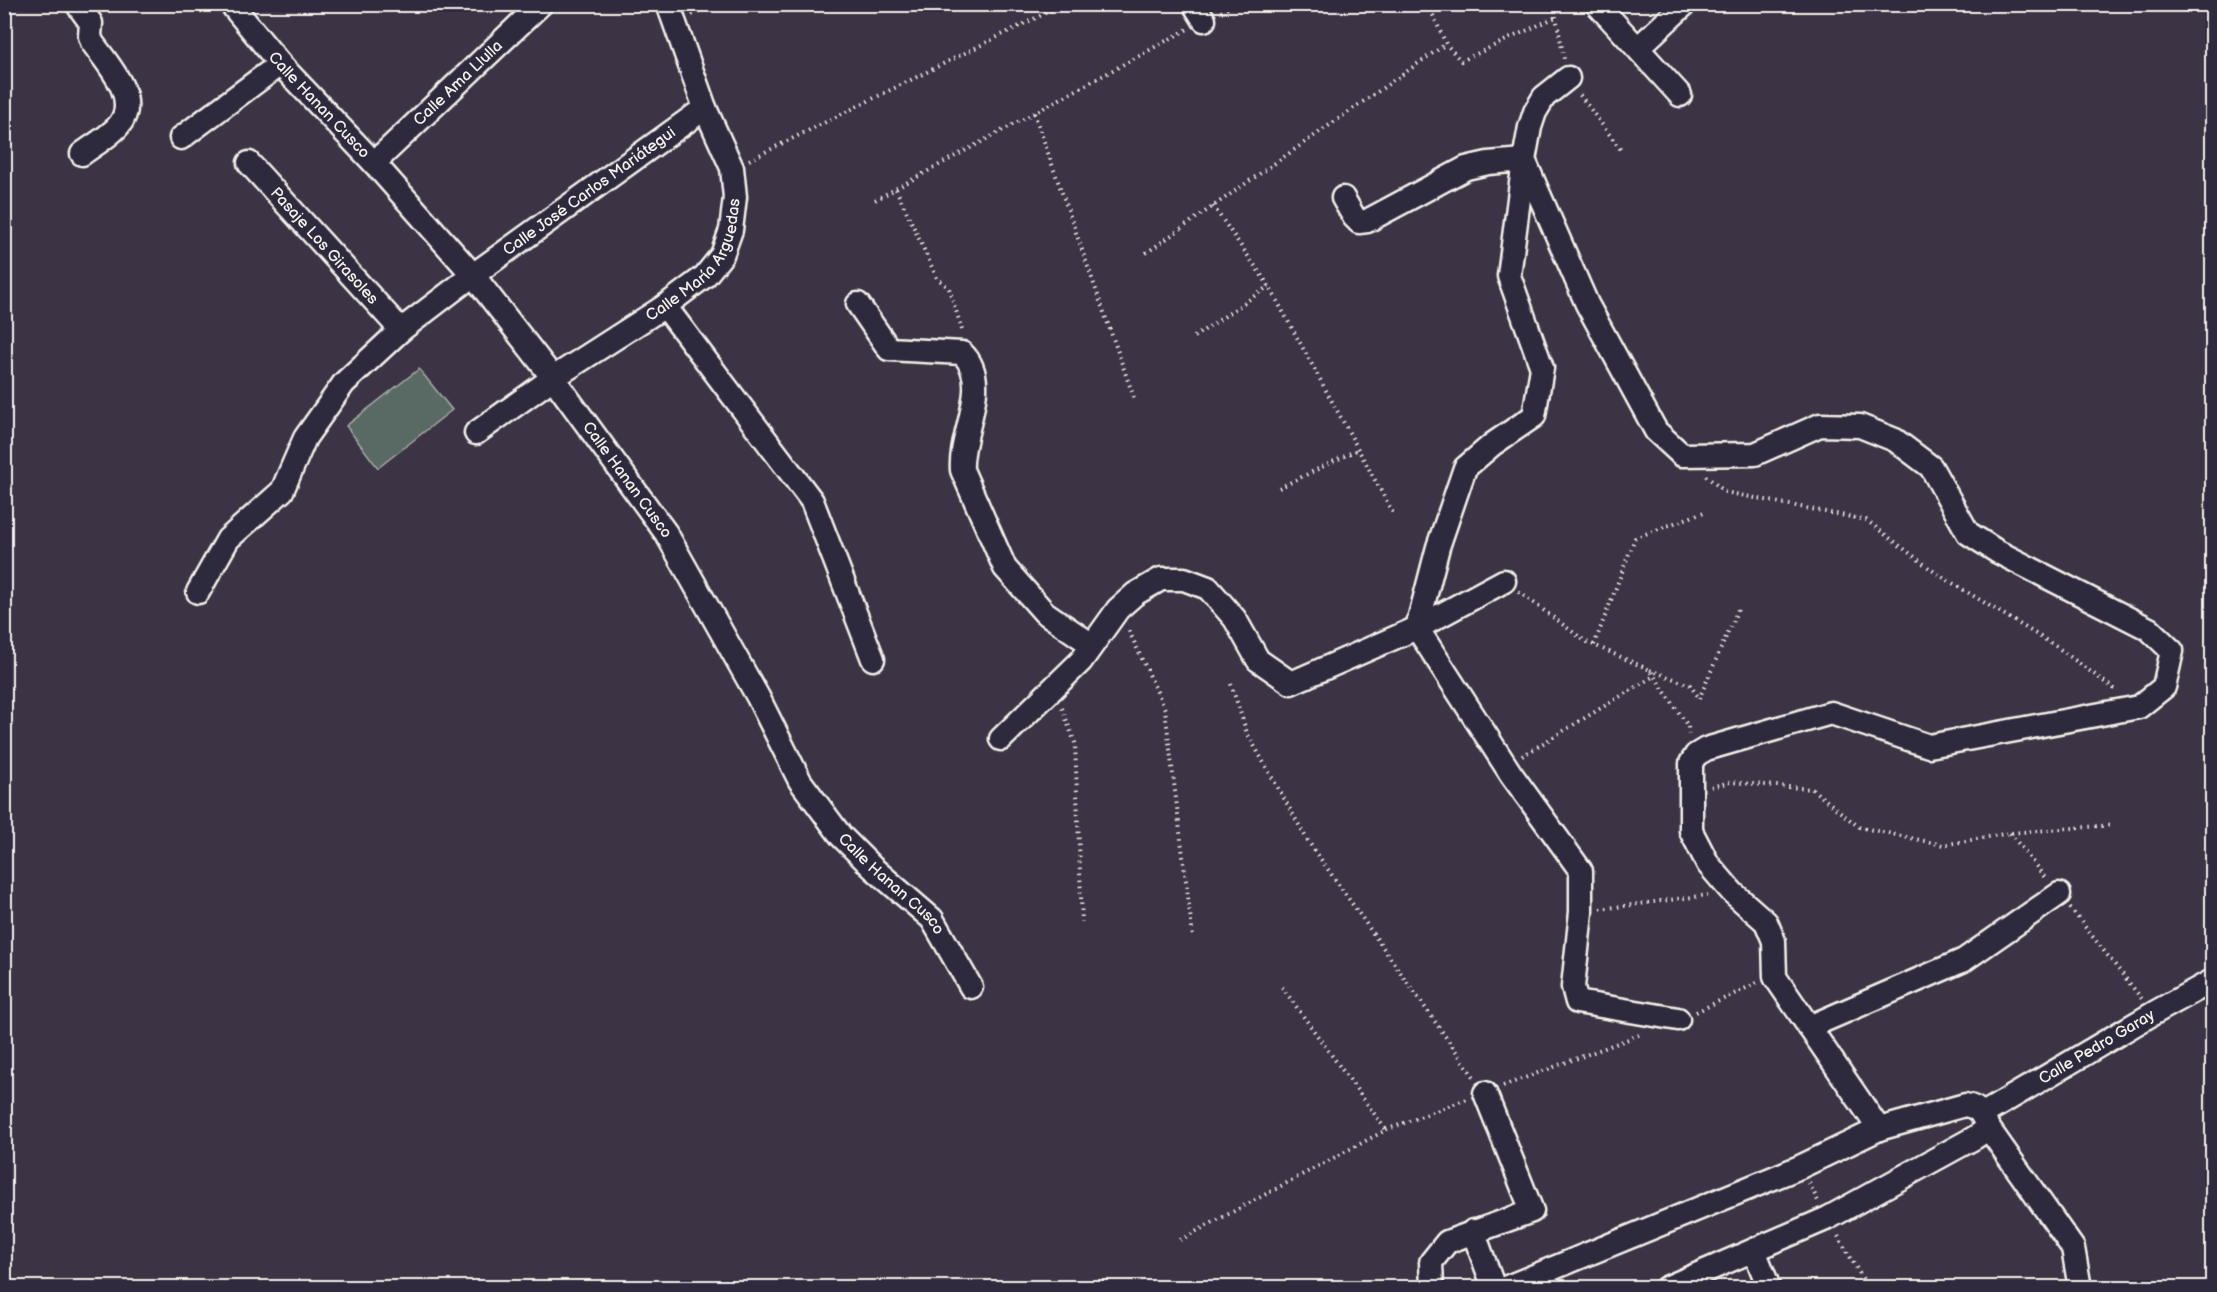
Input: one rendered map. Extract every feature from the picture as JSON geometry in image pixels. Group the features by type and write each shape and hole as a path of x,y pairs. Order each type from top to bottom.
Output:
{"street":[{"path":"77,4 92,23 90,36 92,42 120,83 125,94 127,111 119,125 82,154"},
{"name":"Calle Hanan Cusco","path":"231,4 280,64 374,163 473,275 553,378 666,533 758,697 800,781 841,836 932,919 971,987"},
{"name":"Calle Ama Llulla","path":"374,163 541,4"},
{"name":"Calle María Arguedas","path":"476,433 553,378 665,306 705,276 722,255 731,230 735,197 732,168 705,108 668,4"},
{"path":"1597,4 1680,94"},
{"path":"1638,48 1685,4"},
{"path":"181,138 280,64"},
{"path":"1568,78 1544,97 1535,112 1530,127 1509,276 1542,368 1534,416 1493,444 1465,468 1438,547 1417,628 1506,765 1581,871 1581,912 1573,987 1577,1002 1678,1020"},
{"name":"Calle José Carlos Mariátegui","path":"198,592 228,539 282,491 305,438 344,383 401,330 473,275 705,108"},
{"path":"1343,198 1359,222 1367,221 1466,168 1488,163 1524,160"},
{"path":"1524,160 1592,314 1656,432 1682,455 1755,454 1820,425 1860,426 1895,440 1931,466 1968,533 1998,552 2149,629 2172,651 2163,687 2139,707 1929,746 1831,712 1706,749 1696,755 1691,763 1690,831 1708,864 1732,892 1766,922 1774,941 1774,977 1879,1129"},
{"name":"Pasaje Los Girasoles","path":"249,163 401,330"},
{"path":"858,304 889,349 962,353 970,361 976,393 961,457 962,470 1005,568 1044,612 1092,645"},
{"path":"665,306 812,501 873,659"},
{"path":"1001,739 1081,661 1118,609 1135,594 1161,579 1184,579 1208,588 1235,618 1258,660 1291,682 1417,628 1504,581"},
{"path":"1809,1027 1964,960 2059,894"},
{"name":"Calle Pedro Garay","path":"1666,1287 1828,1218 1974,1138 1983,1132 1985,1120 2154,1013 2212,981"},
{"path":"1432,1287 1431,1262 1447,1242 1532,1211 1485,1093"},
{"path":"1505,1287 1800,1167 1879,1129 1965,1105 1972,1106 1985,1120 2073,1248 2080,1287"},
{"path":"1473,1231 1494,1287"},
{"path":"1754,1250 1769,1287"}],"path":[{"path":"732,168 1064,4"},
{"path":"875,200 1034,113 1199,12 1236,4"},
{"path":"1428,4 1446,44 1461,61 1556,17"},
{"path":"1146,253 1446,44"},
{"path":"1034,113 1134,398"},
{"path":"896,189 937,278 949,288 965,337"},
{"path":"1213,206 1269,286 1394,513"},
{"path":"1194,338 1269,286"},
{"path":"1279,488 1359,449"},
{"path":"1682,455 1725,492 1866,520 1936,573 2057,647 2139,707"},
{"path":"1594,645 1635,538 1704,512"},
{"path":"1504,581 1585,641 1690,685 1699,699 1739,607"},
{"path":"1118,609 1165,709 1193,938"},
{"path":"1650,670 1688,726"},
{"path":"1506,765 1654,676"},
{"path":"1231,684 1247,733 1308,841 1485,1093"},
{"path":"1054,687 1075,742 1082,922"},
{"path":"1690,794 1730,782 1812,789 1859,827 1943,845 2010,833 2113,825"},
{"path":"2010,833 2154,1013"},
{"path":"1581,912 1732,892"},
{"path":"1282,987 1386,1130"}],"green space":[{"path":"419,369 452,410 378,468 346,426"}]}
